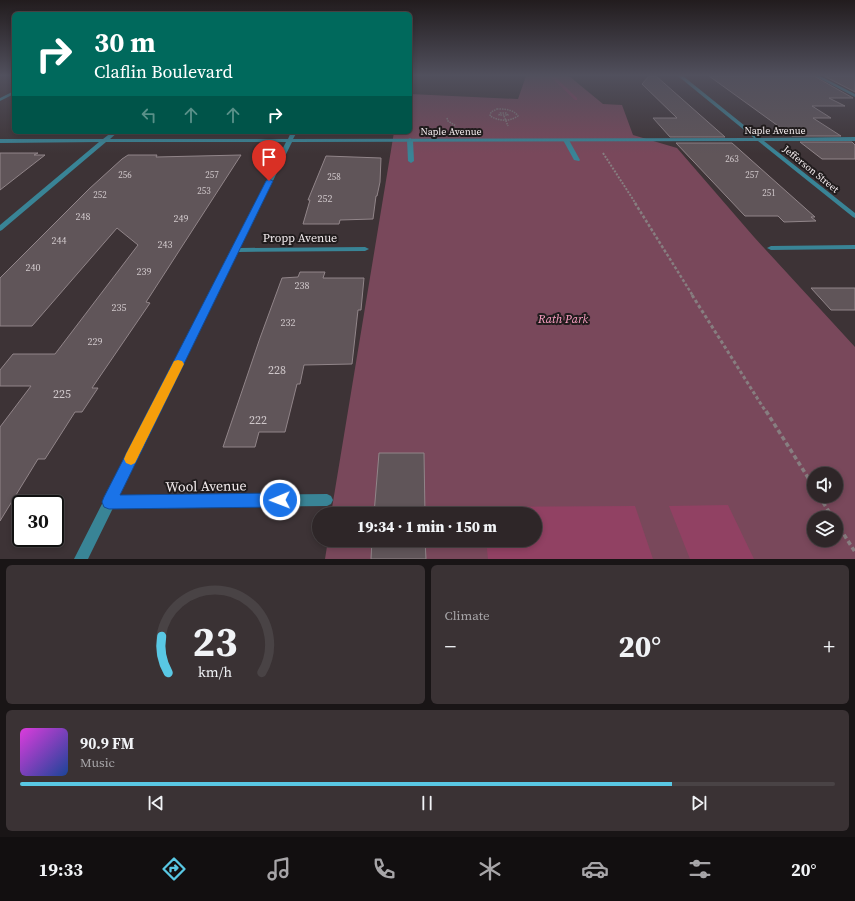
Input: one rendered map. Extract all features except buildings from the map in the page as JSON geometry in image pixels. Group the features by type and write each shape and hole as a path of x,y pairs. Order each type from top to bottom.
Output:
{"street":[{"name":"Jefferson Street","path":"713,102 855,216"},
{"path":"0,229 113,134"},
{"name":"Naple Avenue","path":"0,141 104,141 292,136 410,140 855,139"},
{"path":"81,559 292,136"},
{"path":"410,140 411,161"},
{"path":"566,140 577,160"},
{"path":"771,248 855,247"},
{"name":"Propp Avenue","path":"235,250 365,249"},
{"name":"Wool Avenue","path":"109,502 327,500"}],"path":[{"path":"502,109 503,112 508,114 504,116"},
{"path":"502,109 510,110 518,115 514,119 506,120 496,119 490,116 493,110 502,109"},
{"path":"503,112 499,115 504,116 506,120"},
{"path":"594,139 807,477"},
{"path":"843,533 855,552"}],"green space":[{"name":"Rath Park","path":"412,102 601,102 603,104 622,105 633,135 677,148 754,237 855,347 855,559 325,559 327,547 542,547 542,507 332,507 394,134 412,134"}],"shaded area":[{"path":"728,505 754,559 690,559 669,506"},
{"path":"635,506 653,559 488,559 487,547 542,547 542,507 483,507"}],"slow traffic":[{"path":"131,459 178,364"}],"route":[{"path":"269,181 109,502 280,500"}]}
